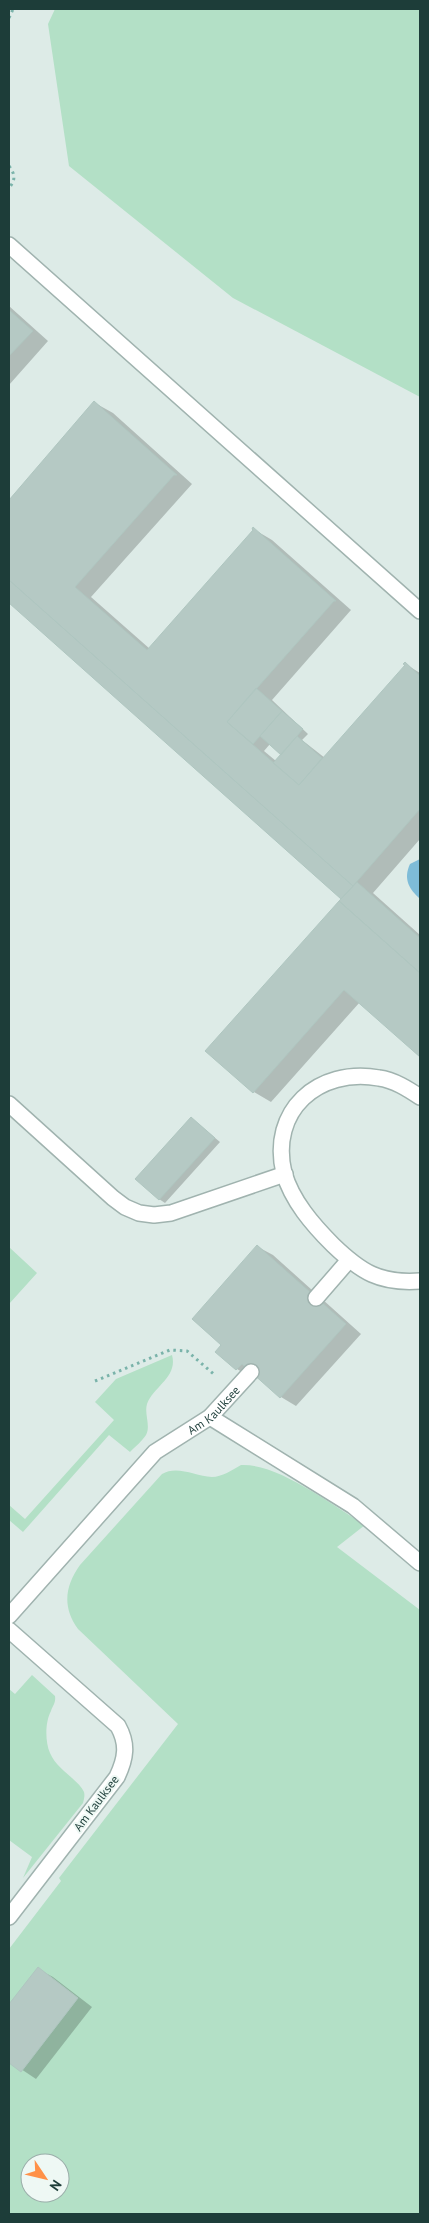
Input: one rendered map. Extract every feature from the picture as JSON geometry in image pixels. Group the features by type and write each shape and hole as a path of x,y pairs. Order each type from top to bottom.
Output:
{"lane":[{"path":"9,245 420,612"},
{"path":"420,1097 403,1086 380,1078 355,1076 332,1079 312,1090 296,1103 287,1120 281,1146 284,1174 293,1196 320,1232 349,1260 367,1274 402,1283 420,1282"},
{"path":"9,1104 113,1198 139,1213 154,1215 171,1213 284,1174"},
{"path":"316,1298 349,1260"},
{"name":"Am Kaulksee","path":"9,1616 156,1452 210,1418 251,1372"},
{"path":"210,1418 353,1506 420,1563"},
{"name":"Am Kaulksee","path":"9,1630 118,1726 124,1738 126,1751 117,1777 9,1917"}],"path":[{"path":"9,18 13,9"},
{"path":"9,166 14,173 14,180 9,188"},
{"path":"95,1381 170,1350 187,1351 233,1392"}],"green space":[{"path":"55,9 420,9 420,397 233,298 69,166 48,24"},
{"path":"9,1247 37,1273 9,1304"},
{"path":"172,1355 173,1363 169,1375 147,1404 147,1431 138,1444 130,1452 109,1435 23,1532 9,1520 9,1505 25,1519 114,1420 95,1402 116,1379"},
{"path":"241,1465 256,1466 271,1471 304,1487 365,1525 337,1547 420,1610 420,2214 9,2214 9,1949 61,1881 59,1878 178,1724 78,1629 69,1613 67,1597 71,1581 80,1565 162,1474 180,1471 212,1477 223,1475"},
{"path":"32,1675 55,1696 46,1732 50,1753 57,1764 81,1787 84,1796 83,1803 23,1878 32,1857 9,1840 9,1689 15,1694"}],"water":[{"path":"420,859 420,899 410,887 407,874 410,864"}],"building":[{"path":"9,310 33,331 9,356"},
{"path":"94,401 177,475 174,475 75,587 147,650 253,530 253,527 336,601 227,722 299,785 405,665 403,664 405,662 420,676 420,809 353,886 9,580 9,500"},
{"path":"9,580 353,886 341,899 9,603"},
{"path":"256,688 282,711 253,744 227,722"},
{"path":"282,711 303,729 281,755 260,736"},
{"path":"297,736 322,758 299,785 273,763"},
{"path":"357,882 420,938 420,973 339,901"},
{"path":"339,901 420,973 420,1057 344,990 253,1093 205,1051"},
{"path":"191,1117 215,1138 159,1200 135,1179"},
{"path":"257,1245 346,1324 280,1398 242,1364 236,1370 215,1352 221,1345 192,1319"},
{"path":"38,1967 78,1998 21,2072 9,2063 9,2004"}]}
